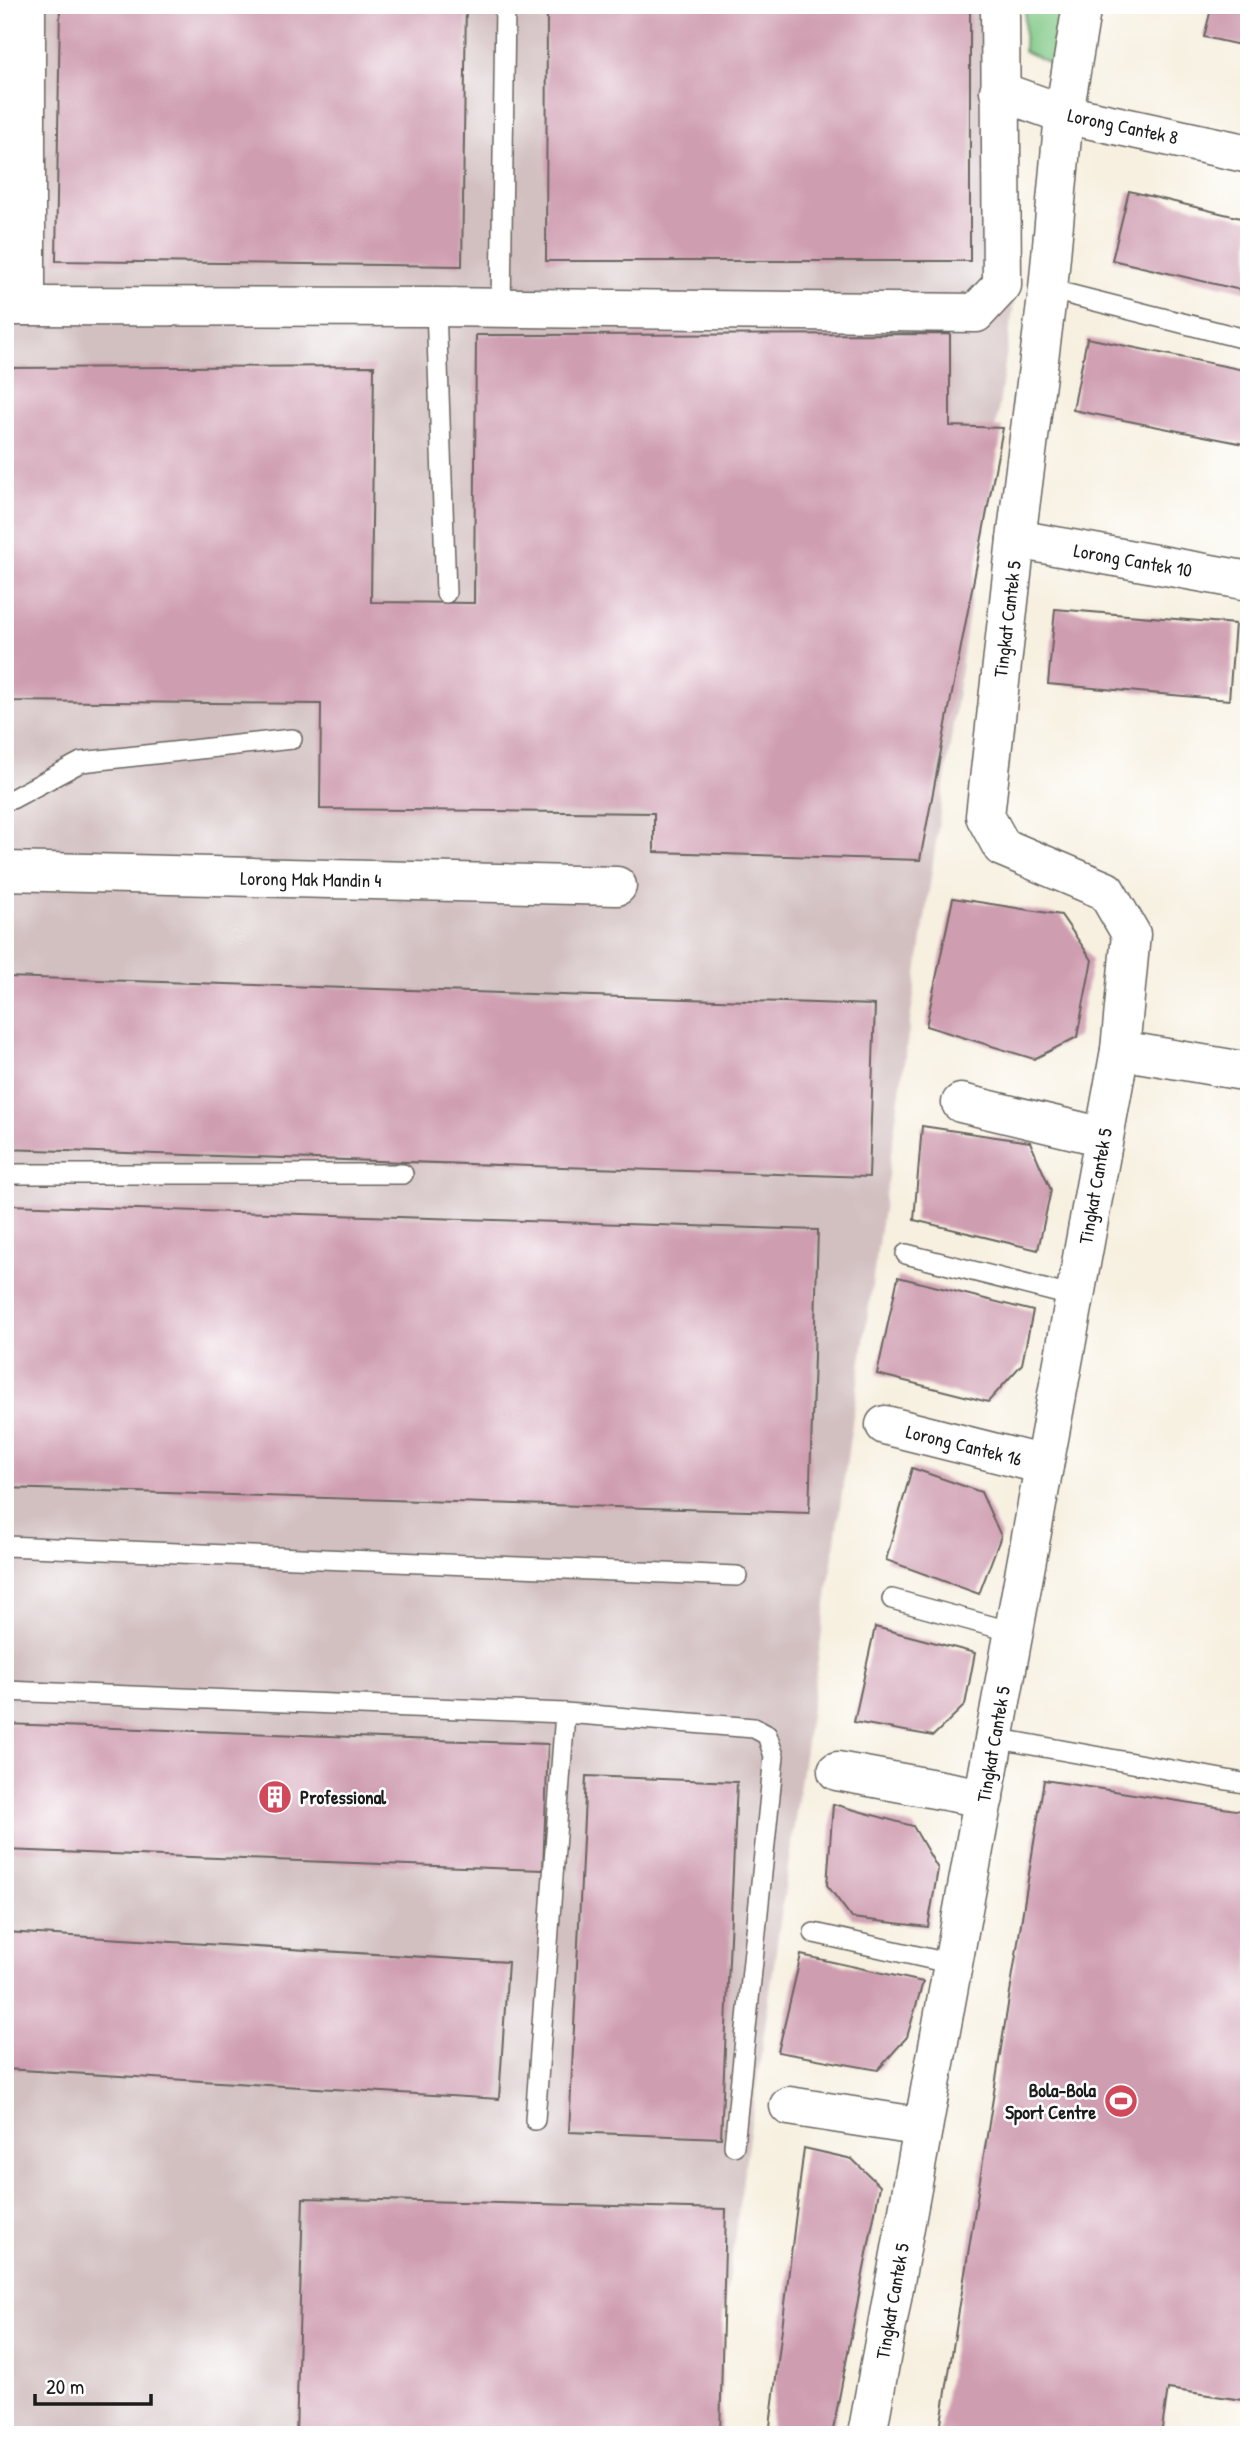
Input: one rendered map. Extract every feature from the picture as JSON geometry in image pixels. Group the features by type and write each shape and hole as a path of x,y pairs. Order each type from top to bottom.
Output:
{"street":[{"path":"26,5 16,306 976,313 1002,285 1000,5"},
{"name":"Tingkat Cantek 5","path":"867,2435 1120,1050 1131,934 1106,891 1002,847 985,816 1048,289 1064,114 1082,5"},
{"name":"Lorong Cantek 8","path":"999,91 1064,114 1249,154"},
{"name":"Lorong Cantek 10","path":"1016,539 1249,580"},
{"name":"Lorong Mak Mandin 4","path":"5,872 617,886"},
{"path":"1120,1050 1249,1072"},
{"path":"961,1103 1104,1137"},
{"name":"Lorong Cantek 16","path":"884,1424 1044,1465"},
{"path":"837,1772 984,1798"},
{"path":"789,2106 923,2127"}],"lane":[{"path":"501,308 505,5"},
{"path":"1048,289 1249,340"},
{"path":"436,307 446,593"},
{"path":"5,799 12,799 80,762 292,738"},
{"path":"5,1174 403,1174"},
{"path":"906,1254 1075,1297"},
{"path":"5,1546 737,1576"},
{"path":"892,1599 1013,1632"},
{"path":"5,1691 565,1713 754,1728 767,1735 774,1756 734,2146"},
{"path":"535,2120 565,1713"},
{"path":"994,1738 1249,1784"},
{"path":"814,1933 953,1964"}],"shaded area":[{"path":"5,5 1014,5 1015,295 706,2435 5,2435"}],"green space":[{"path":"1025,5 1068,5 1059,68 1024,51"}],"building":[{"path":"60,5 466,5 462,266 56,261"},
{"path":"547,5 970,5 970,261 546,261"},
{"path":"1212,5 1249,5 1249,47 1204,37"},
{"path":"1129,191 1249,220 1249,292 1112,260"},
{"path":"950,334 950,426 1003,428 920,860 654,852 654,813 320,809 321,704 5,701 5,368 374,366 371,602 474,603 476,335"},
{"path":"1087,338 1249,371 1249,445 1073,410"},
{"path":"1055,609 1235,624 1229,700 1048,684"},
{"path":"953,898 1061,915 1092,960 1077,1037 1034,1059 926,1026"},
{"path":"5,977 875,1005 869,1177 5,1149"},
{"path":"922,1126 1030,1142 1051,1190 1038,1250 914,1220"},
{"path":"8,1205 818,1230 809,1513 5,1488"},
{"path":"898,1277 1033,1311 1022,1364 988,1402 877,1374"},
{"path":"912,1468 981,1492 1001,1536 979,1594 886,1560"},
{"path":"875,1627 975,1653 965,1705 933,1736 854,1722"},
{"name":"Professional","path":"5,1724 548,1744 543,1870 5,1850"},
{"path":"586,1776 737,1782 721,2138 569,2132"},
{"name":"Bola-Bola Sport Centre","path":"1044,1780 1249,1812 1249,2401 1168,2389 1161,2435 939,2435"},
{"path":"833,1804 913,1826 938,1869 928,1927 852,1918 827,1885"},
{"path":"5,1932 508,1962 499,2099 5,2069"},
{"path":"801,1955 923,1982 907,2037 878,2070 778,2052"},
{"path":"804,2148 852,2159 880,2186 832,2435 769,2435"},
{"path":"303,2198 726,2209 720,2435 296,2435"}],"place":[{"name":"Professional","path":"275,1797"},
{"name":"Bola-Bola Sport Centre","path":"1121,2101"}]}
